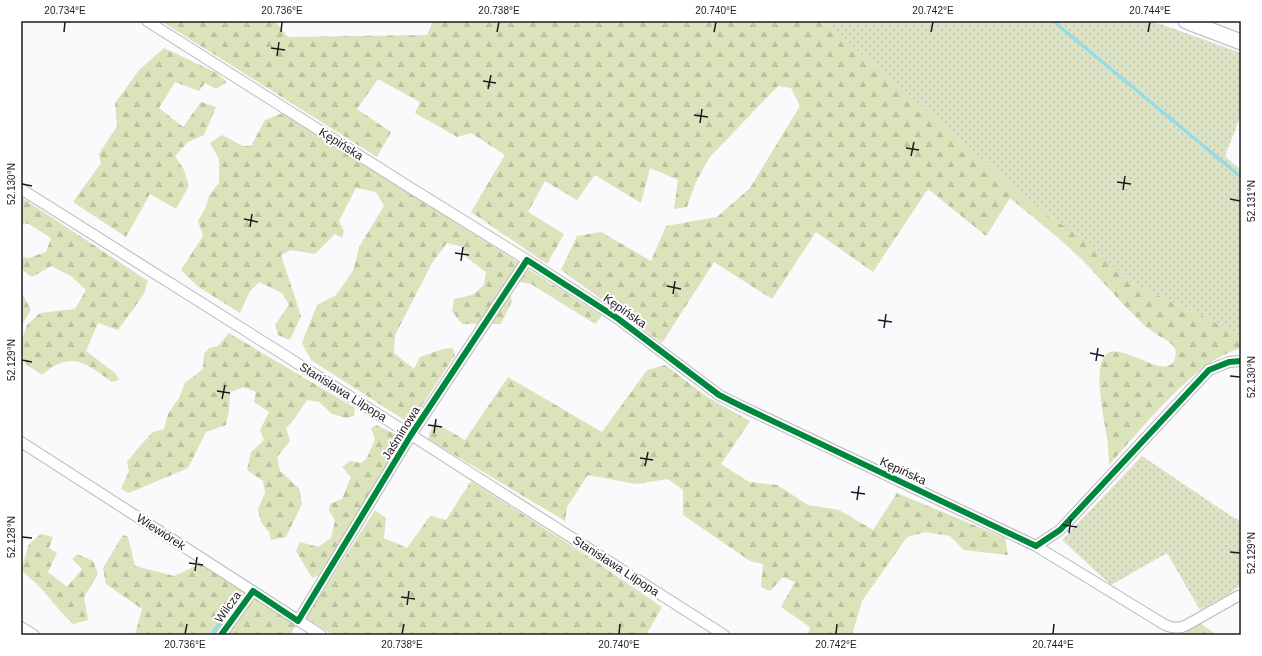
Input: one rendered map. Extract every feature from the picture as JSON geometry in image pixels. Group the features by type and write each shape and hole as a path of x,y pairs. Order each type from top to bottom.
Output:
{"main road":[{"path":"1186,21 1241,42"}],"street":[{"name":"Kępińska","path":"147,21 617,318 719,395 1036,546 1171,628 1181,628 1238,596"},
{"name":"Stanisława Lilpopa","path":"21,189 411,435 724,635"},
{"name":"Jaśminowa","path":"298,621 411,435 527,260"},
{"path":"1036,546 1060,530 1209,370 1229,362 1241,361"},
{"name":"Wiewiórek","path":"21,442 320,635"},
{"name":"Wilcza","path":"221,635 253,591"},
{"path":"21,627 34,635"}],"green space":[{"path":"161,21 275,21 288,37 427,35 433,21 824,21 1050,217 1088,241 1131,283 1193,311 1241,336 1241,348 1223,355 1187,381 1109,465 1108,444 1100,396 1100,369 1103,359 1108,353 1116,352 1125,353 1155,365 1170,365 1175,359 1176,353 1174,347 1144,324 1077,255 1010,198 986,236 928,189 873,272 816,232 772,299 714,262 662,343 561,270 577,236 601,232 651,261 666,226 717,217 750,188 800,106 791,88 778,86 709,158 696,182 687,207 674,209 678,180 650,168 641,203 595,175 577,200 545,181 528,212 564,234 547,264 471,212 505,155 471,133 457,137 415,113 420,102 378,79 357,109 391,132 377,157"},
{"path":"824,21 1152,21 1241,53 1241,115 1225,156 1241,170 1241,336 1193,311 1131,283 1088,241 1050,217"},
{"path":"164,48 217,73 227,82 216,89 205,83 199,91 175,82 159,108 183,127 201,102 216,107 204,135 188,142 175,156 184,170 189,186 176,209 150,194 126,237 73,202 101,163 99,154 117,126 115,103 139,70"},
{"path":"283,113 602,316 595,324 531,284 506,279 512,301 501,324 462,324 452,311 454,299 472,295 484,285 486,272 466,257 463,247 447,243 432,263 395,335 394,353 414,369 420,357 443,349 453,348 455,355 419,410 406,421 311,360 302,343 317,305 336,295 353,271 359,247 384,206 376,192 356,188 339,221 344,231 342,238 335,234 315,254 291,250 281,255 301,316 290,340 278,335 275,325 289,305 282,293 259,282 250,291 240,313 197,286 181,270 203,236 198,221 206,207 209,195 219,183 219,159 210,143 222,135 243,146 251,146 265,120"},
{"path":"21,197 148,281 144,294 118,330 98,323 86,351 115,373 119,380 112,382 80,362 66,361 56,365 42,375 26,364 21,353 21,342 27,325 40,313 75,309 86,290 71,276 51,266 32,277 21,269 21,257 29,258 46,252 51,238 29,224 21,223"},
{"path":"21,291 31,310 21,326"},
{"path":"229,333 355,408 354,416 346,418 332,414 319,402 307,400 286,428 290,441 277,457 280,471 299,488 302,504 286,537 271,540 269,532 261,522 258,509 265,493 263,481 247,470 251,452 264,440 260,430 269,412 254,402 256,392 244,387 230,392 226,425 206,432 188,468 129,493 121,489 129,471 127,462 153,432 164,429 168,414 179,398 185,383 203,369 204,354 209,348 218,346"},
{"path":"665,365 709,398 750,421 721,464 749,482 777,485 808,505 839,510 873,530 897,493 1005,538 1008,555 964,550 950,536 925,532 907,537 862,601 852,635 808,635 810,627 781,607 795,582 783,577 770,591 761,587 763,564 750,561 683,515 683,490 668,479 636,484 588,475 567,507 565,521 428,439 434,422 465,440 508,377 602,432 647,370"},
{"path":"376,425 402,437 400,445 318,576 312,578 296,551 300,542 318,547 331,538 335,521 329,510 330,504 342,499 351,477 342,467 350,461 361,463 367,458 375,439 371,428"},
{"path":"1142,456 1231,516 1241,521 1241,585 1229,594 1200,610 1167,553 1111,585 1062,540"},
{"path":"471,481 598,563 662,607 646,635 333,635 306,618 375,510 386,518 384,538 407,548 430,516 446,520"},
{"path":"41,534 53,537 49,548 57,553 48,572 67,587 82,569 72,559 77,554 93,561 98,574 84,597 88,620 73,624 39,586 21,570 29,544"},
{"path":"123,535 128,537 135,566 174,576 202,563 297,624 290,635 135,635 142,609 106,584 103,568"},
{"path":"1200,623 1217,635 1183,635 1184,633"}],"waterway":[{"path":"1053,21 1241,177"},
{"path":"211,635 240,595"}],"cycle path":[{"path":"221,635 253,591 298,621 411,435 527,260 617,318 719,395 1036,546 1060,530 1209,370 1229,362 1241,361"}]}
